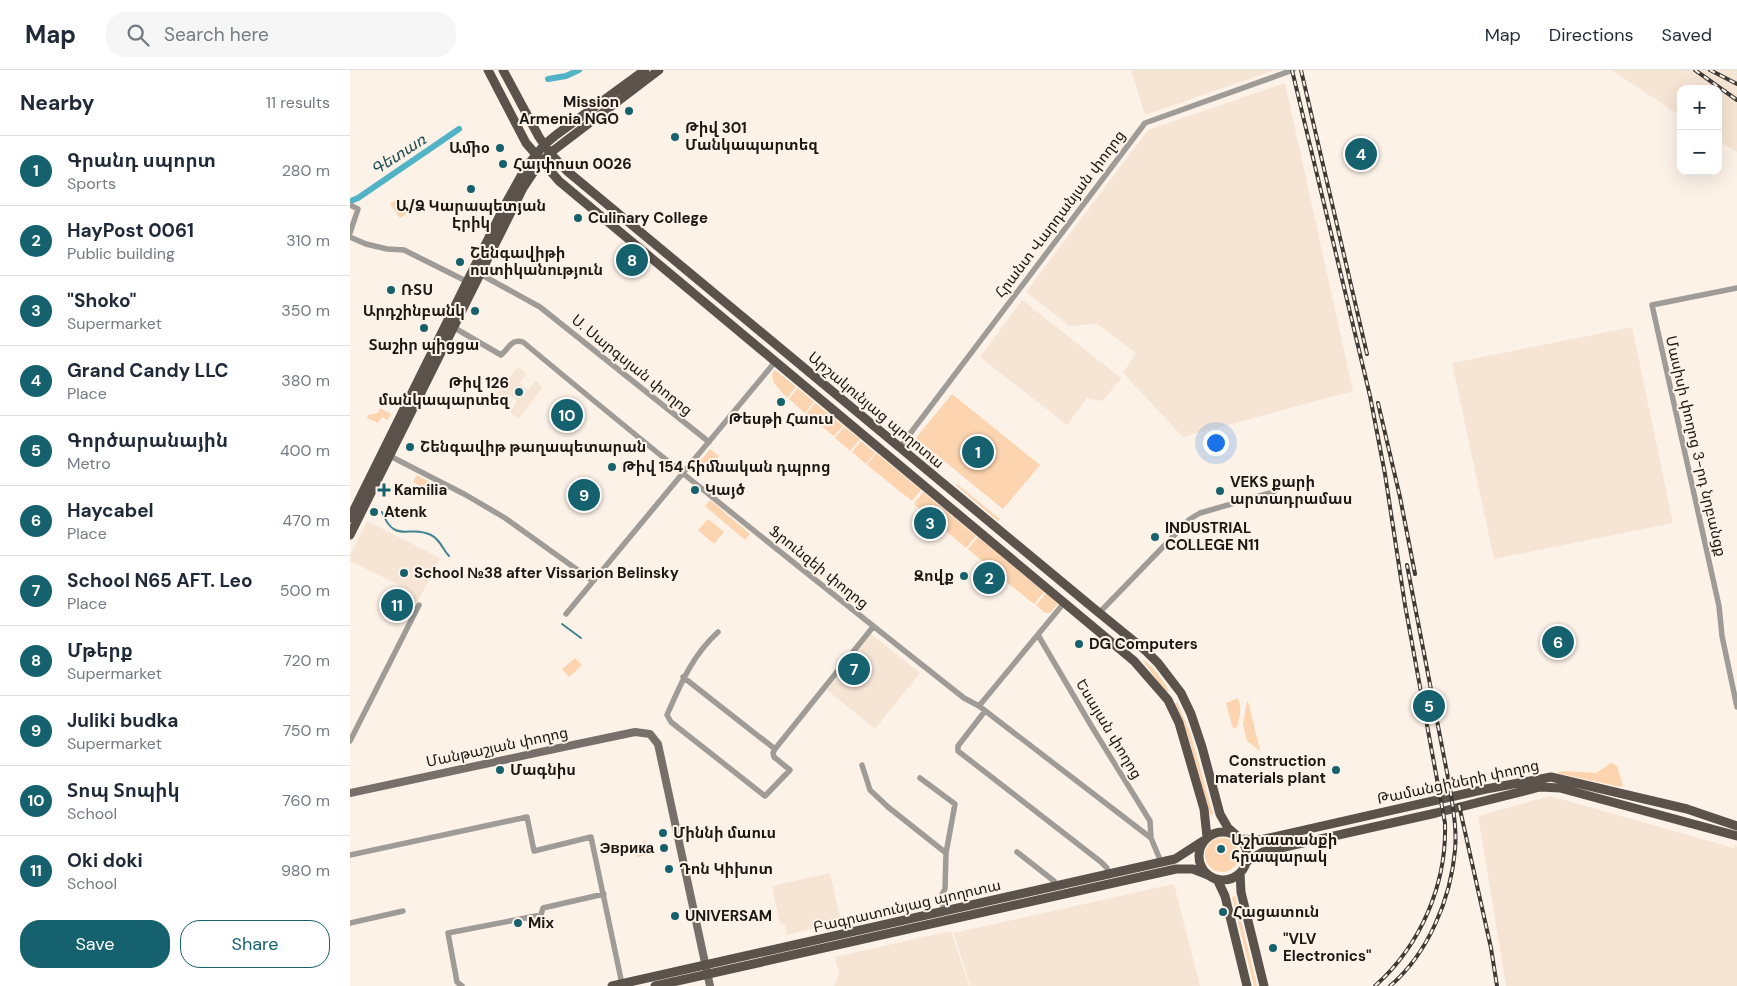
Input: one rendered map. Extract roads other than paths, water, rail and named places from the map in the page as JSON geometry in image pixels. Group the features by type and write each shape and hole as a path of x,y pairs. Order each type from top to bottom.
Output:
{"main road":[{"name":"Արշակունյաց պողոտա","path":"488,70 526,143 559,182 1134,661 1168,700 1179,723 1204,810 1205,839"},
{"name":"Արշակունյաց պողոտա","path":"503,70 529,121 547,149 567,171 1146,651 1158,663 1181,693 1191,714 1220,814 1228,828 1238,837"},
{"path":"350,518 506,203 556,135 645,70"},
{"path":"547,149 659,70"},
{"path":"350,535 358,502 388,455 538,159"},
{"path":"666,270 674,269 675,261"},
{"path":"683,285 680,274 690,273"},
{"path":"890,458 900,447"},
{"path":"1089,624 1099,613"},
{"path":"1168,700 1174,692 1181,693"},
{"name":"Թամանցիների փողոց","path":"1238,837 1260,840 1486,789 1551,777 1688,809 1737,826"},
{"name":"Թամանցիների փողոց","path":"1246,862 1263,852 1436,813 1540,787 1560,788 1737,836"},
{"path":"1248,986 1225,896 1212,877 1199,863 1200,848 1205,839 1212,834 1224,831 1238,837 1246,850 1246,862 1240,873 1241,892 1264,986"},
{"name":"Բագրատունյաց պողոտա","path":"655,986 707,970 944,911 1174,859 1205,839"},
{"name":"Բագրատունյաց պողոտա","path":"612,986 707,970 1176,870 1193,869 1212,877"},
{"path":"1212,877 1229,879 1240,873"}],"street":[{"name":"Հրանտ Վարդանյան փողոց","path":"900,447 1145,123 1293,70"},
{"path":"350,205 358,209 350,235 366,244 387,249 404,250 468,282"},
{"name":"Ս. Սարգսյան փողոց","path":"480,274 540,307 710,442"},
{"name":"Մասիսի փողոց 3-րդ նրբանցք","path":"1737,288 1652,305 1719,606 1722,636 1737,707"},
{"name":"Ֆրունզեի փողոց","path":"453,327 501,355 513,342 522,342 873,627 964,698 979,706 1151,838 1161,862"},
{"path":"566,614 776,362"},
{"path":"388,455 466,495 505,518 594,581"},
{"path":"1099,613 1190,519 1200,513 1273,492 1278,488"},
{"path":"979,706 1064,603"},
{"path":"350,741 419,604"},
{"path":"718,632 698,653 683,677 667,715 671,722 763,796 767,795 790,770 774,756 775,749 873,627"},
{"name":"Եսայան փողոց","path":"1038,635 1150,821 1151,838"},
{"path":"683,677 775,749"},
{"path":"985,711 958,746 958,751 1101,862 1107,868 1108,874"},
{"name":"Մանթաշյան փողոց","path":"350,794 550,749 636,732 650,734 658,744 707,970"},
{"path":"862,765 870,790 888,807 946,853"},
{"path":"920,778 956,804 946,853 945,889 942,896 944,911"},
{"path":"350,855 527,817 534,851 591,837 622,984"},
{"path":"1017,852 1054,881 1055,886"},
{"path":"462,986 457,982 448,933 541,915 543,908 604,894"},
{"path":"350,922 403,911"},
{"path":"707,970 710,986"}],"waterway":[{"path":"548,79 566,76 579,70"},
{"name":"Գետառ","path":"351,201 459,129"},
{"path":"382,512 392,528 398,531 416,531 431,535 439,542 449,556"},
{"path":"562,624 581,638"}],"railway":[{"path":"1292,70 1370,396 1385,474 1405,605 1445,823 1441,868 1436,891 1428,912 1406,952 1375,986"},
{"path":"1301,70 1367,354"},
{"path":"1695,70 1737,100"},
{"path":"1710,70 1737,84"},
{"path":"1378,403 1400,497 1415,574"},
{"path":"1390,986 1416,958 1435,924 1443,906 1453,868 1455,842 1450,788 1407,565"},
{"path":"1459,805 1491,948 1497,986"}],"place":[{"name":"Mission Armenia NGO","path":"629,111"},
{"name":"Թիվ 301 Մանկապարտեզ","path":"675,137"},
{"name":"Ամիօ","path":"500,148"},
{"name":"Grand Candy LLC","path":"1361,154"},
{"name":"Հայփոստ 0026","path":"503,164"},
{"name":"Ա/Ձ Կարապետյան Էրիկ","path":"471,189"},
{"name":"Culinary College","path":"578,218"},
{"name":"Մթերք","path":"632,260"},
{"name":"Շենգավիթի ոստիկանություն","path":"460,262"},
{"name":"ՌՏՍ","path":"391,290"},
{"name":"Արդշինբանկ","path":"475,311"},
{"name":"Տաշիր պիցցա","path":"424,328"},
{"name":"Թիվ 126 մանկապարտեզ","path":"519,392"},
{"name":"Թեսթի Հաուս","path":"781,402"},
{"name":"Տոպ Տոպիկ","path":"567,415"},
{"name":"Շենգավիթ թաղապետարան","path":"410,447"},
{"name":"Գրանդ սպորտ","path":"978,452"},
{"name":"Թիվ 154 հիմնական դպրոց","path":"612,467"},
{"name":"Kamilia","path":"384,490"},
{"name":"Կայծ","path":"695,490"},
{"name":"VEKS քարի արտադրամաս","path":"1220,491"},
{"name":"Juliki budka","path":"584,495"},
{"name":"Atenk","path":"374,512"},
{"name":"\"Shoko\"","path":"930,523"},
{"name":"INDUSTRIAL COLLEGE N11","path":"1155,537"},
{"name":"School №38 after Vissarion Belinsky","path":"404,573"},
{"name":"Զովք","path":"964,576"},
{"name":"HayPost 0061","path":"989,578"},
{"name":"Oki doki","path":"397,605"},
{"name":"Haycabel","path":"1558,642"},
{"name":"DG Computers","path":"1079,644"},
{"name":"School N65 AFT. Leo","path":"854,669"},
{"name":"Գործարանային","path":"1429,706"},
{"name":"Մագնիս","path":"500,770"},
{"name":"Construction materials plant","path":"1336,770"},
{"name":"Միննի մաուս","path":"663,833"},
{"name":"Эврика","path":"664,848"},
{"name":"Աշխատանքի հրապարակ","path":"1221,849"},
{"name":"Դոն Կիխոտ","path":"669,869"},
{"name":"Հացատուն","path":"1223,912"},
{"name":"UNIVERSAM","path":"675,916"},
{"name":"Mix","path":"518,923"},
{"name":"\"VLV Electronics\"","path":"1273,948"}]}
